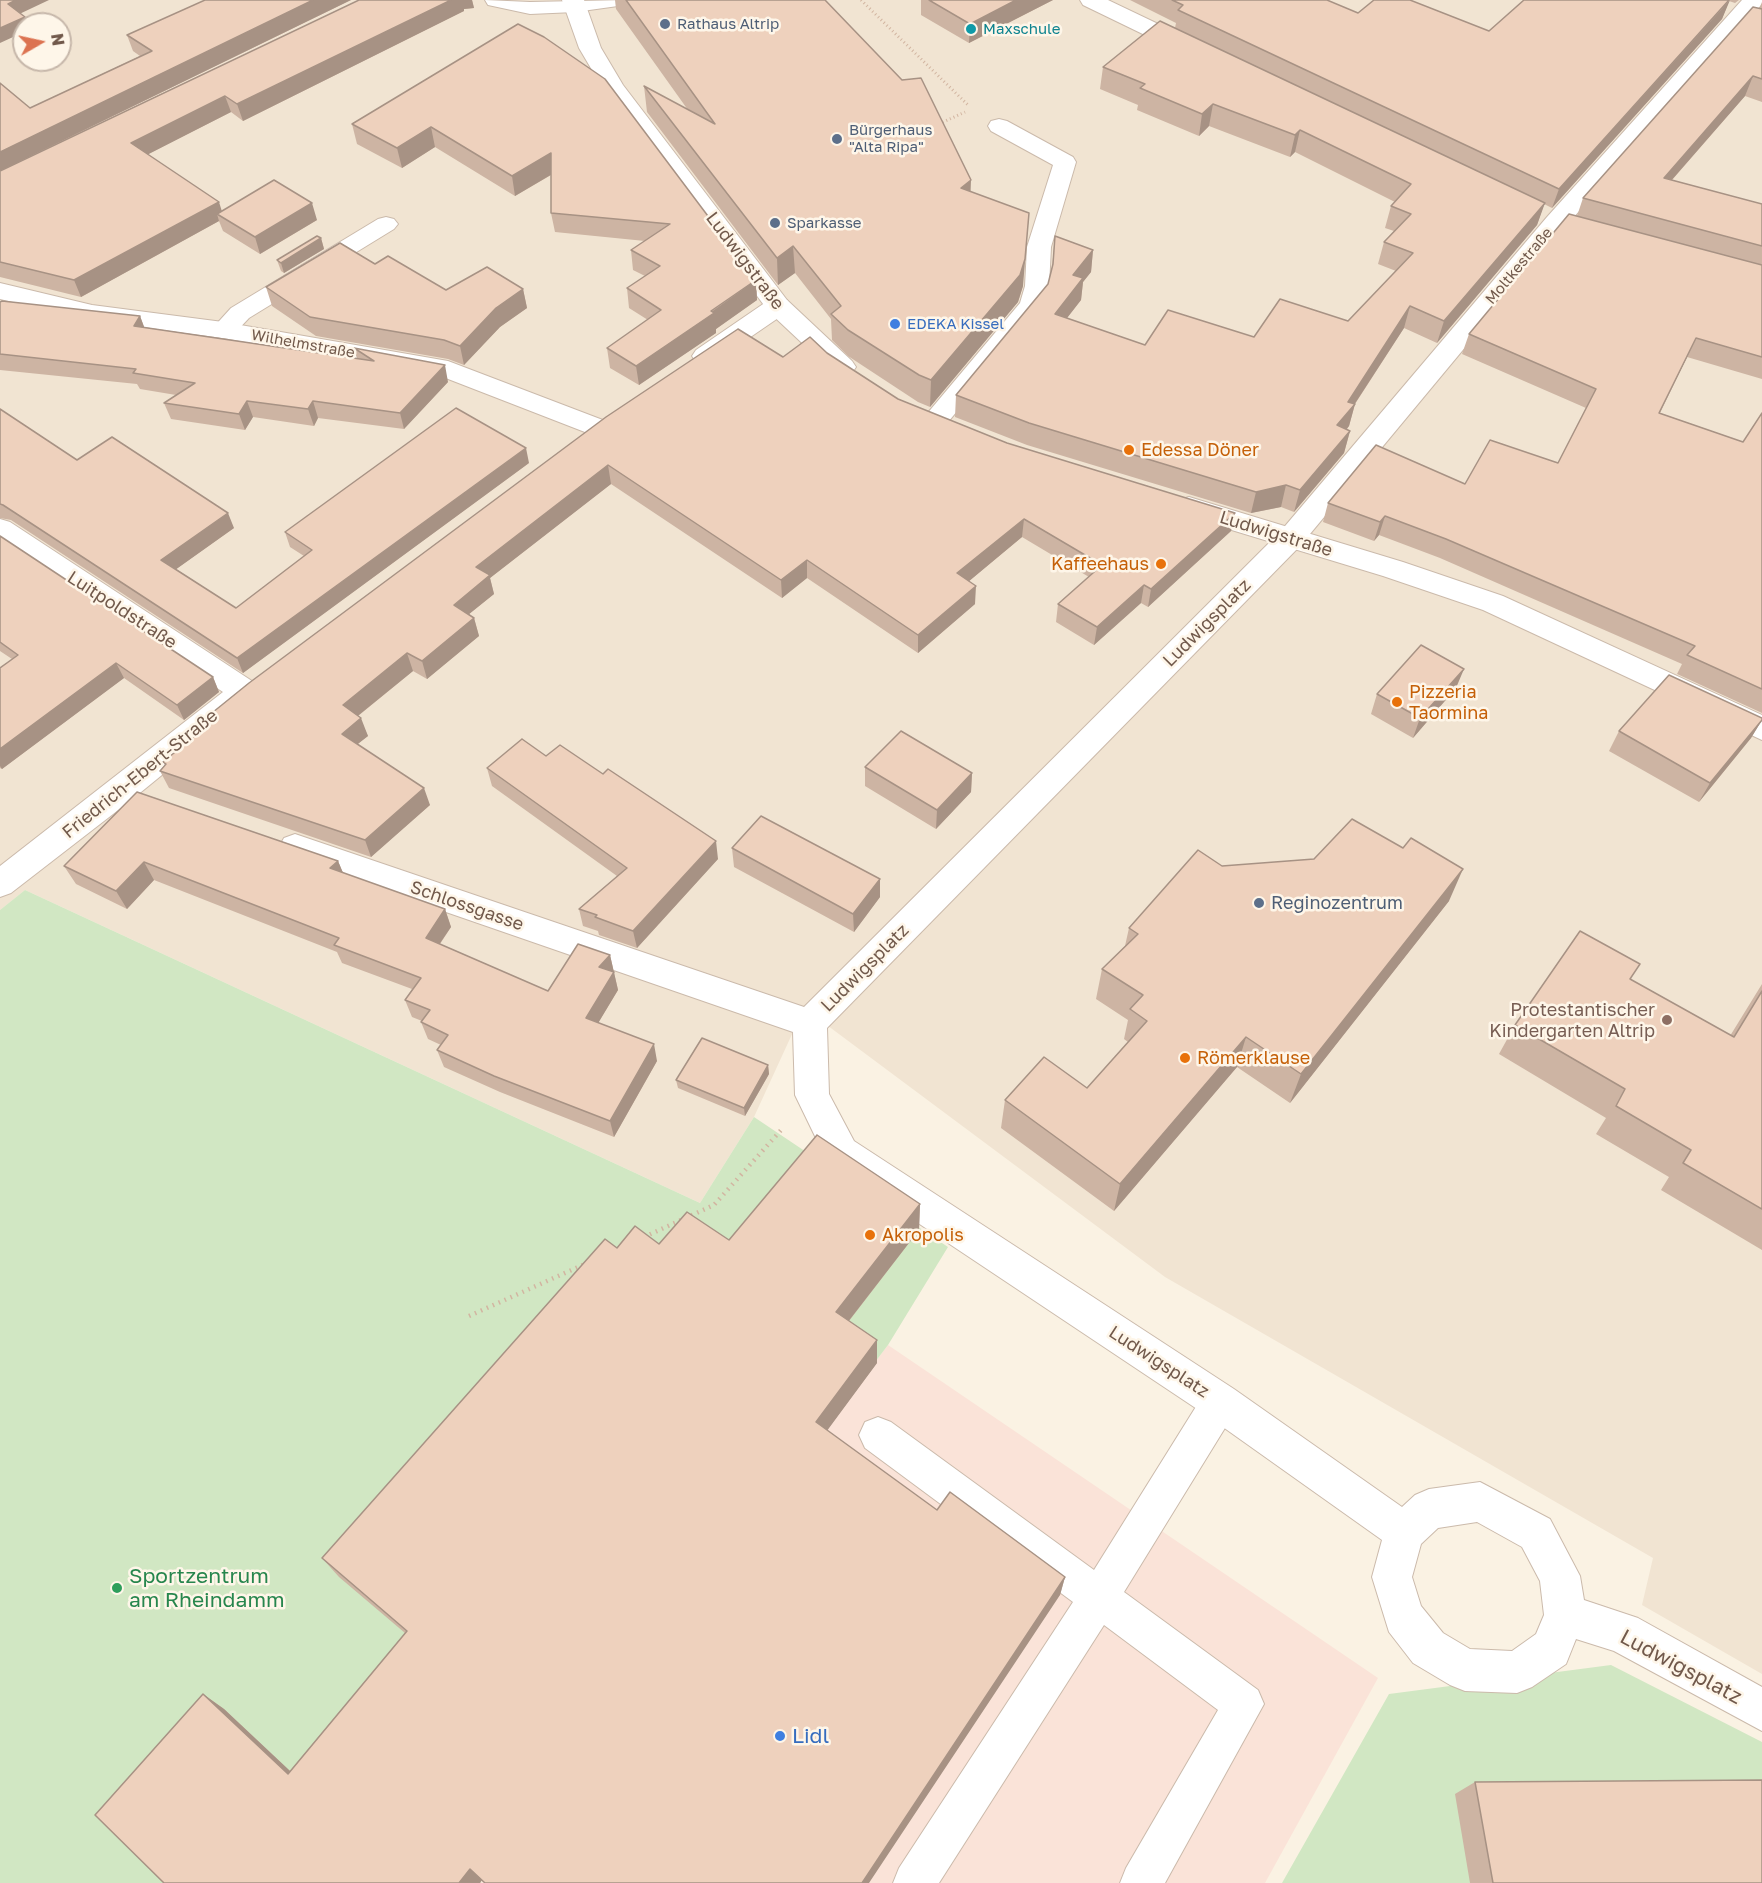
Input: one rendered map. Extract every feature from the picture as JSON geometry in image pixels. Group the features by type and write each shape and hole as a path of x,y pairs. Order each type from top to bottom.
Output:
{"street":[{"path":"496,0 530,8 618,0"},
{"path":"1091,0 1211,58"},
{"name":"Ludwigstraße","path":"574,3 590,48 613,87 778,306 838,364 858,377"},
{"name":"Moltkestraße","path":"1290,539 1556,221 1744,12"},
{"name":"Wilhelmstraße","path":"0,291 92,313 223,330 448,369 609,421 570,449"},
{"path":"678,374 778,306"},
{"name":"Ludwigstraße","path":"1164,500 1393,569 1493,603 1607,654 1762,729"},
{"name":"Luitpoldstraße","path":"0,530 254,684"},
{"name":"Ludwigsplatz","path":"1290,539 810,1023 812,1095 841,1152 1220,1402 1404,1532"},
{"name":"Friedrich-Ebert-Straße","path":"0,884 254,684"},
{"path":"124,788 158,800"},
{"name":"Schlossgasse","path":"271,838 810,1023"},
{"path":"1480,1502 1536,1533 1560,1576 1565,1615 1551,1649 1517,1672 1465,1670 1428,1648 1404,1617 1392,1576 1404,1532 1429,1509 1480,1502"},
{"name":"Ludwigsplatz","path":"1565,1615 1623,1633 1762,1710"}],"lane":[{"path":"936,421 1032,305 1037,286 1039,247 1065,162 999,126"},
{"path":"223,330 240,313 386,224"},
{"path":"914,1883 1099,1597 1220,1402"},
{"path":"878,1435 1244,1704 1141,1883"}],"path":[{"path":"861,0 972,109 935,126"},
{"path":"639,1239 714,1205 812,1095"},
{"path":"469,1316 586,1263"}],"shaded area":[{"path":"0,0 1762,0 1762,1674 1642,1605 1653,1558 1165,1277 804,1008 754,1117 700,1203 25,890 0,910"},
{"path":"888,1345 1378,1678 1265,1883 480,1883"}],"green space":[{"path":"25,890 700,1203 754,1117 948,1247 888,1345 480,1883 0,1883 0,910"},
{"path":"1611,1665 1762,1742 1762,1883 1282,1883 1389,1694"}],"building":[{"path":"0,0 16,0 8,4 18,12 12,12 12,23 0,28"},
{"path":"205,0 313,0 0,152 0,83 30,108 152,51 127,35"},
{"path":"359,0 451,0 237,104 225,96 131,143 219,202 74,280 0,262 0,171"},
{"path":"626,0 825,0 902,80 921,78 971,180 961,188 1029,213 1025,259 1020,275 931,380 919,375 848,330 831,314 841,306 793,246 777,258 644,86 715,124"},
{"path":"929,0 1016,0 970,24"},
{"path":"1172,0 1327,0 1358,13 1374,0 1410,0 1489,31 1524,0 1729,0 1559,189 1178,10 1183,5"},
{"path":"1753,7 1762,9 1762,79 1753,76 1664,178 1762,204 1762,246 1583,198"},
{"path":"1160,21 1545,203 1444,321 1410,306 1348,402 1355,404 1337,425 1350,431 1300,490 1286,485 1256,492 1029,423 956,395 1048,284 1053,264 1055,236 1093,250 1073,275 1083,278 1055,314 1145,345 1168,310 1254,337 1280,299 1348,321 1413,253 1384,242 1411,214 1391,206 1411,184 1300,130 1295,135 1213,104 1202,114 1140,88 1145,84 1103,67"},
{"path":"518,24 544,37 605,79 756,280 711,311 714,313 636,366 607,348 661,310 627,288 660,266 631,250 670,224 551,213 551,153 512,176 431,127 397,148 352,124"},
{"path":"274,180 312,203 255,237 217,214"},
{"path":"1569,214 1762,265 1762,357 1696,338 1659,413 1743,442 1762,413 1762,689 1687,655 1695,646 1446,539 1385,516 1380,522 1328,503 1376,445 1465,484 1490,440 1558,463 1596,389 1469,334"},
{"path":"317,236 321,238 281,263 277,260"},
{"path":"340,243 375,264 388,256 446,290 487,267 523,289 496,308 460,346 444,340 310,317 266,287"},
{"path":"0,302 140,316 134,326 374,361 354,348 445,365 400,413 313,401 308,409 247,401 239,414 164,403 195,383 133,373 136,369 0,354"},
{"path":"738,329 783,357 810,337 827,353 898,399 1007,443 1235,513 1151,589 1144,585 1097,627 1058,604 1102,565 1024,519 957,573 976,586 918,635 807,560 781,580 608,465 476,567 490,575 454,605 474,618 422,661 407,653 343,705 361,718 342,734 424,788 365,840 160,771 166,764 163,762 208,725 202,721 249,683 606,417"},
{"path":"456,408 526,448 237,658 0,504 0,409 77,460 112,437 228,513 161,560 236,608 312,550 285,532"},
{"path":"0,536 213,677 177,705 116,663 0,749 0,668 18,655 0,642"},
{"path":"1421,645 1464,669 1420,718 1377,694"},
{"path":"1669,675 1762,718 1710,783 1619,731"},
{"path":"901,731 972,773 937,810 865,767"},
{"path":"522,739 546,756 560,745 603,774 608,769 716,841 633,931 579,909 627,868 487,768"},
{"path":"137,792 338,861 330,868 445,909 426,938 548,991 578,944 610,955 599,967 614,972 586,1018 654,1044 610,1121 494,1076 437,1050 448,1035 421,1022 430,1010 405,1000 421,978 334,945 339,938 144,862 116,891 64,866"},
{"path":"761,816 880,879 853,914 732,848"},
{"path":"1352,819 1403,848 1411,838 1463,869 1301,1074 1246,1037 1120,1184 1005,1100 1044,1057 1087,1088 1147,1021 1130,1009 1143,995 1102,969 1138,934 1129,928 1198,850 1222,866 1314,859"},
{"path":"1580,931 1640,964 1630,979 1734,1037 1762,991 1762,1209 1683,1163 1691,1150 1616,1106 1625,1089 1515,1025"},
{"path":"702,1038 768,1065 744,1108 676,1080"},
{"path":"817,1135 920,1204 836,1312 877,1340 816,1422 937,1510 950,1492 1065,1577 862,1883 485,1883 470,1869 459,1883 164,1883 95,1815 203,1694 288,1774 407,1631 322,1558 605,1239 617,1248 635,1226 659,1244 687,1212 729,1240"},
{"path":"1762,1780 1762,1883 1493,1883 1475,1782"}],"place":[{"name":"Rathaus Altrip","path":"665,24"},
{"name":"Maxschule","path":"971,29"},
{"name":"Bürgerhaus \"Alta Ripa\"","path":"837,139"},
{"name":"Sparkasse","path":"775,223"},
{"name":"EDEKA Kissel","path":"895,324"},
{"name":"Edessa Döner","path":"1129,450"},
{"name":"Kaffeehaus","path":"1161,564"},
{"name":"Pizzeria Taormina","path":"1397,702"},
{"name":"Reginozentrum","path":"1259,903"},
{"name":"Protestantischer Kindergarten Altrip","path":"1667,1020"},
{"name":"Römerklause","path":"1185,1058"},
{"name":"Akropolis","path":"870,1235"},
{"name":"Sportzentrum am Rheindamm","path":"117,1588"},
{"name":"Lidl","path":"780,1736"}]}
